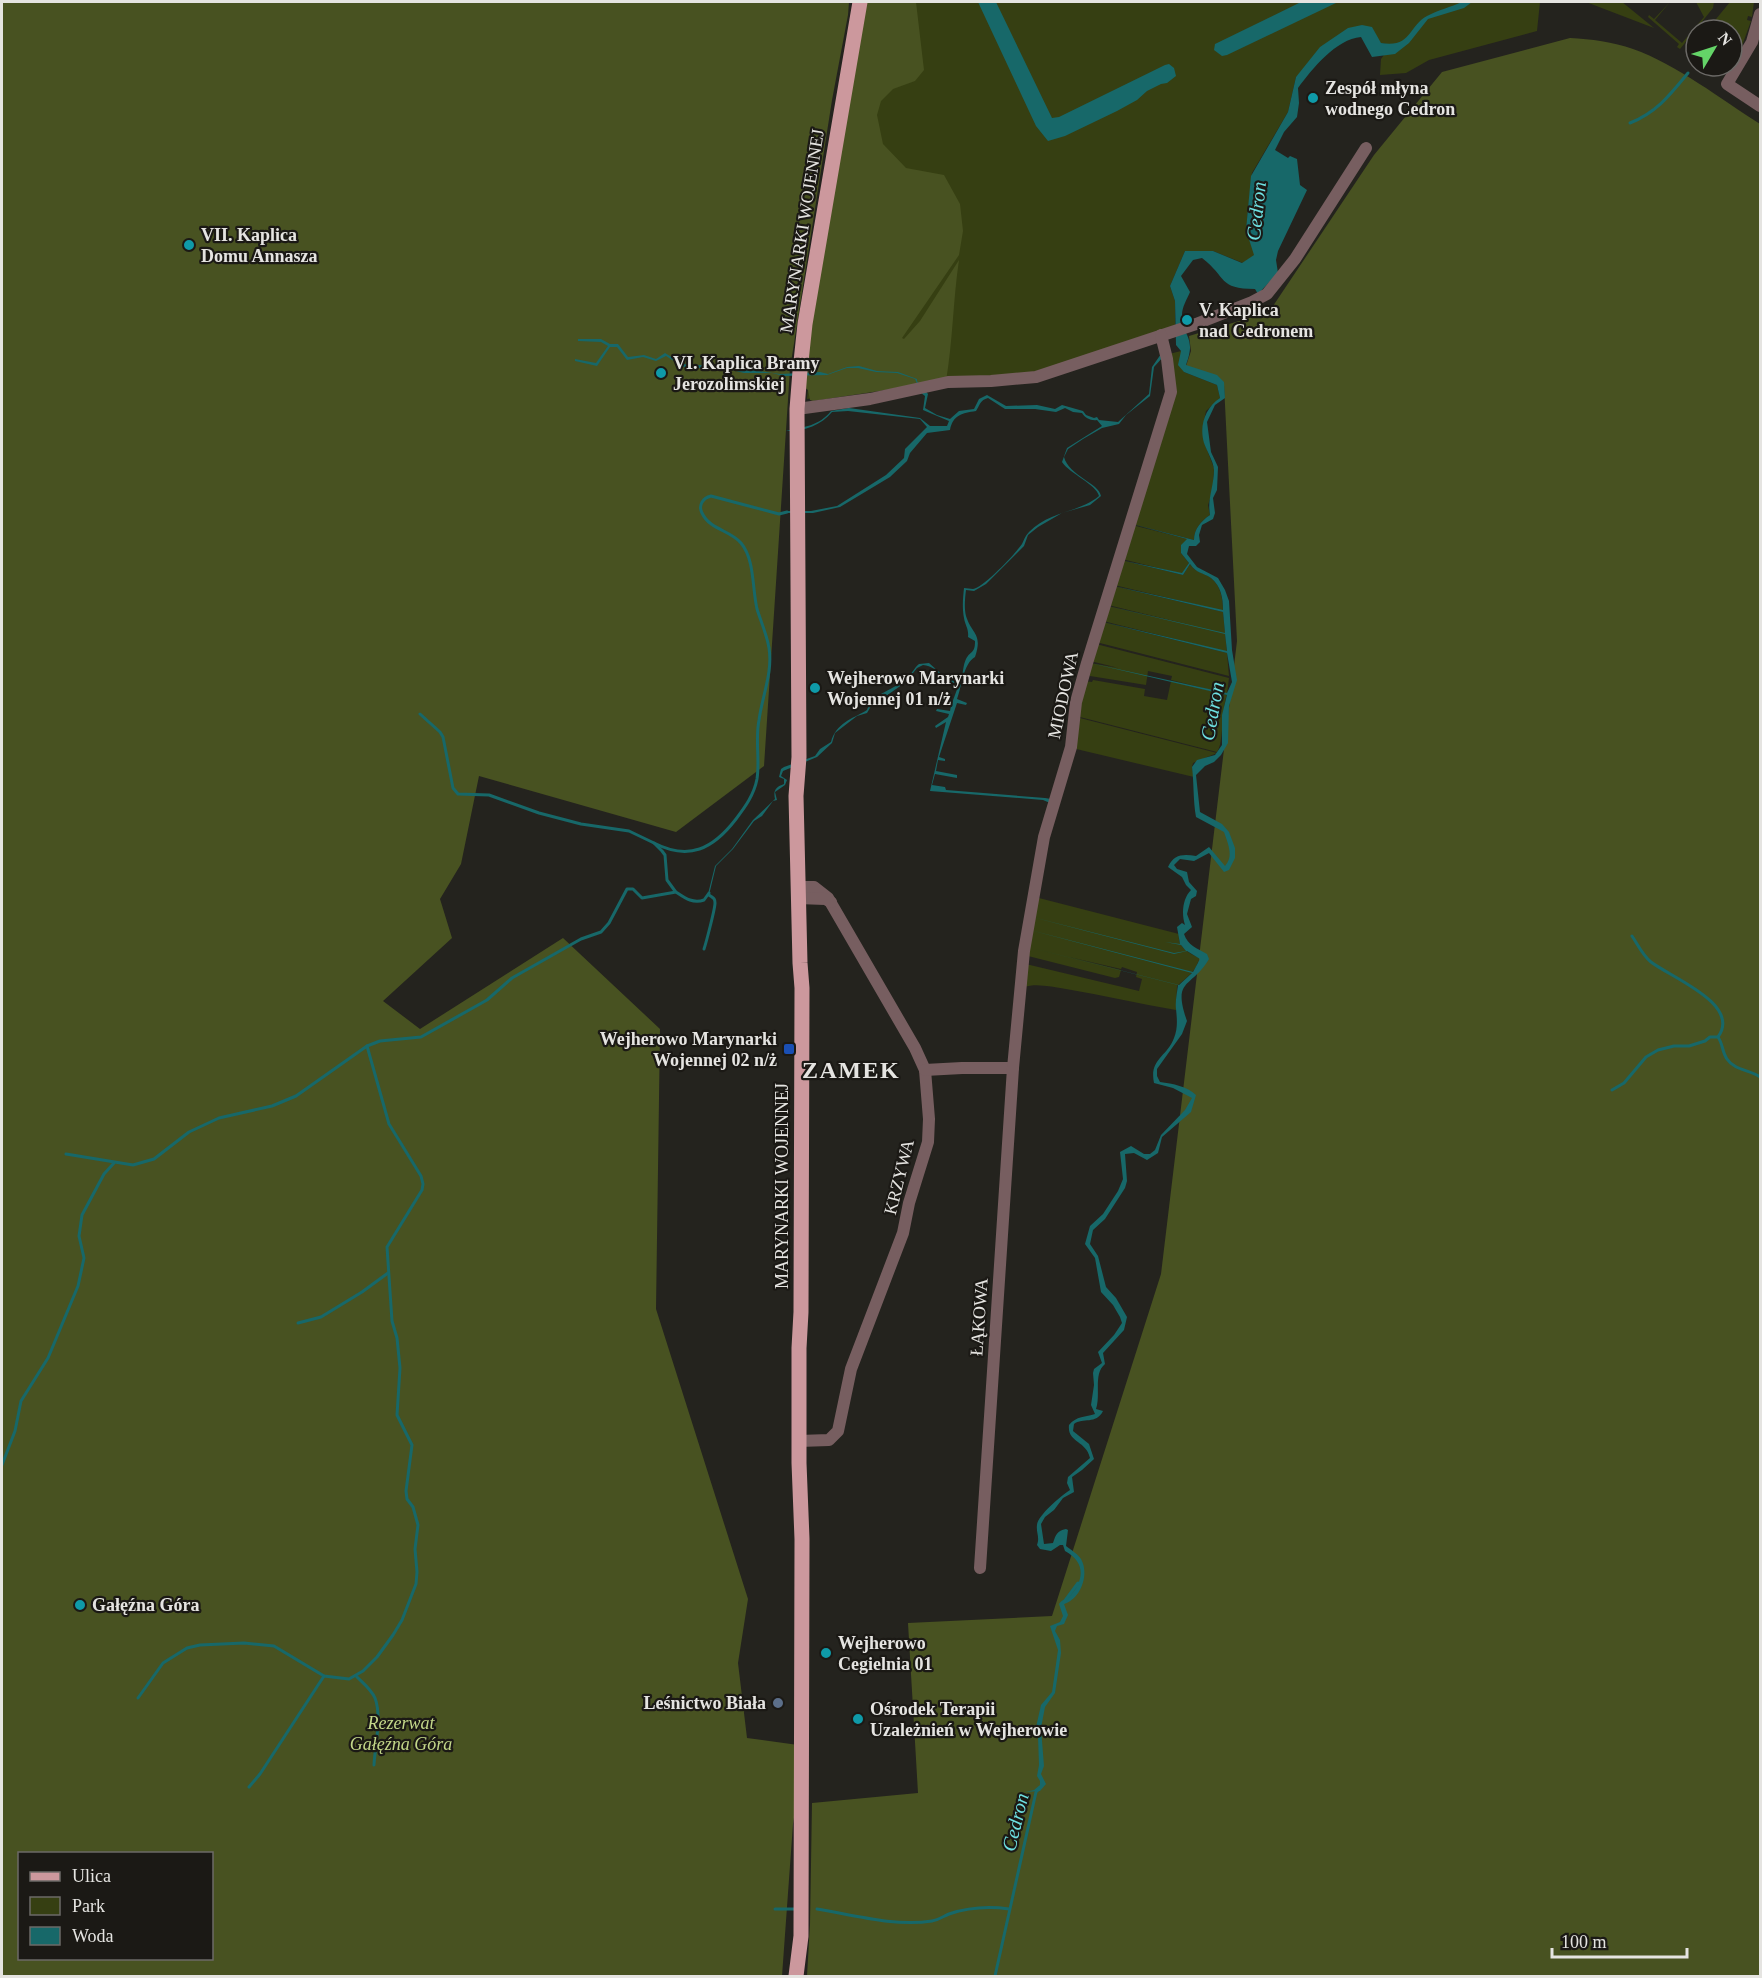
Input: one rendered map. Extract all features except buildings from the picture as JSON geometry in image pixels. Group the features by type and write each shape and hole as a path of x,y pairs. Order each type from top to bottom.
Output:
{"main road":[{"name":"MARYNARKI WOJENNEJ","path":"796,1977 801,1936 805,1342 801,1312 802,988 800,963 804,795 799,757 796,409 805,324 860,2"}],"street":[{"path":"1761,14 1752,42 1727,84 1761,106"},
{"path":"796,409 870,399 948,382 991,381 1036,376 1196,324 1252,302 1267,294 1295,259 1366,148"},
{"name":"MIODOWA","path":"1013,1068 1024,951 1044,837 1071,747 1075,709 1087,663 1171,392 1161,335"},
{"name":"KRZYWA","path":"802,893 832,903 915,1048 925,1070 929,1119 927,1142 909,1203 903,1233 851,1369 838,1431 829,1440 803,1441"},
{"path":"925,1070 1013,1068"},
{"name":"ŁĄKOWA","path":"980,1568 1013,1068"}],"green space":[{"name":"Rezerwat Gałęźna Góra","path":"2,2 849,2 790,369 764,766 676,832 479,776 461,864 440,899 452,938 383,1001 420,1029 563,938 660,1029 656,1309 748,1599 738,1663 747,1738 798,1745 796,1805 782,1976 2,1976"},
{"path":"865,2 916,2 924,70 915,81 893,89 881,101 877,115 883,144 906,168 944,175 960,204 963,231 959,255 902,338 904,339 920,321 959,260 948,366 946,381 813,401 810,400 808,390 804,387 806,359"},
{"path":"871,2 1540,2 1537,31 1429,60 1406,73 1380,75 1381,59 1391,45 1381,43 1362,25 1296,77 1288,112 1252,173 1246,230 1255,255 1243,263 1213,251 1185,251 1170,286 1175,301 1175,326 1035,374 914,382 807,399 811,357"},
{"path":"1586,2 1622,2 1654,28"},
{"path":"1670,2 1655,20 1682,43 1684,41 1680,49 1677,47 1679,44 1648,17 1649,15 1654,19"},
{"path":"1696,2 1714,2 1713,8 1703,18"},
{"path":"1730,2 1754,2 1752,17 1748,16 1747,20 1751,21 1744,40 1744,18 1717,18"},
{"path":"1570,38 1594,40 1633,49 1666,64 1684,74 1684,78 1690,78 1760,124 1760,1976 807,1976 812,1803 918,1793 908,1623 1052,1616 1161,1274 1237,641 1224,385 1186,366 1191,351 1189,336 1269,312 1374,155 1442,72"},
{"path":"1181,351 1184,372 1217,385 1220,398 1206,411 1203,426 1204,442 1214,468 1213,490 1208,505 1210,515 1195,532 1194,540 1132,524 1160,439 1169,354"},
{"path":"1132,525 1188,539 1181,553 1189,563 1182,574 1122,559"},
{"path":"1121,560 1183,575 1190,564 1211,578 1217,585 1222,597 1223,611 1114,585"},
{"path":"1114,586 1223,612 1227,652 1103,621 1108,606 1194,626 1108,605"},
{"path":"1103,622 1227,653 1229,676 1096,642"},
{"path":"1096,644 1229,678 1227,694 1171,680 1172,676 1148,671 1146,685 1090,676 1088,674 1090,663 1119,668 1090,661"},
{"path":"1093,680 1145,689 1144,696 1167,700 1171,681 1227,695 1221,741 1217,752 1076,716 1084,681 1092,682"},
{"path":"1076,717 1217,753 1193,763 1194,777 1072,748"},
{"path":"1035,897 1179,934 1182,946 1199,958 1194,970 1177,986 1176,1010 1050,986 1024,987 1026,965 1139,991 1142,979 1136,977 1137,972 1122,967 1121,969 1069,957 1121,970 1119,977 1115,978 1028,956"}],"water":[{"path":"978,2 996,2 1052,118 1059,117 1165,65 1169,64 1174,68 1176,76 1167,83 1147,91 1137,100 1117,111 1065,136 1048,141 1036,126"},
{"path":"1301,2 1338,2 1227,55 1222,56 1214,50 1215,44"},
{"path":"1462,2 1472,2 1464,8 1428,19 1409,43 1395,54 1372,57 1361,37 1343,43 1317,64 1298,88 1297,117 1284,132 1275,150 1288,158 1290,156 1297,159 1300,185 1307,190 1278,251 1276,260 1278,273 1258,294 1255,289 1235,287 1224,281 1202,258 1193,260 1181,276 1190,292 1182,315 1190,342 1186,365 1217,375 1224,382 1225,398 1215,405 1207,422 1211,452 1218,467 1217,490 1213,498 1215,513 1213,519 1202,525 1199,535 1200,542 1196,546 1189,546 1187,554 1197,567 1218,578 1229,601 1232,650 1237,680 1229,706 1228,743 1214,762 1205,766 1196,775 1200,812 1222,824 1229,832 1235,848 1235,858 1229,870 1224,872 1209,853 1194,861 1180,859 1174,865 1177,869 1187,872 1189,882 1197,891 1196,896 1191,899 1187,914 1192,927 1184,934 1190,944 1207,954 1209,959 1183,990 1183,1007 1187,1021 1182,1034 1157,1069 1157,1076 1160,1082 1184,1087 1196,1095 1191,1112 1162,1137 1158,1153 1147,1160 1134,1153 1125,1154 1127,1181 1125,1188 1105,1219 1093,1230 1090,1244 1098,1256 1106,1287 1116,1298 1127,1317 1124,1330 1103,1353 1105,1364 1099,1373 1096,1409 1103,1411 1097,1418 1074,1424 1073,1431 1089,1444 1094,1459 1072,1477 1074,1492 1063,1498 1041,1524 1044,1544 1053,1543 1059,1532 1068,1530 1066,1546 1081,1559 1084,1565 1084,1579 1075,1597 1064,1604 1068,1615 1064,1624 1057,1626 1055,1631 1060,1640 1061,1653 1055,1693 1045,1707 1041,1728 1044,1766 1041,1774 1046,1784 1040,1791 1025,1792 1034,1790 1040,1785 1037,1776 1039,1765 1036,1727 1041,1705 1052,1692 1058,1650 1050,1626 1060,1622 1063,1616 1059,1604 1075,1590 1081,1571 1076,1560 1065,1551 1063,1545 1051,1551 1040,1549 1037,1545 1037,1525 1046,1511 1070,1490 1067,1483 1068,1477 1090,1458 1085,1448 1071,1435 1069,1425 1078,1418 1095,1414 1091,1405 1093,1373 1094,1369 1102,1363 1098,1352 1122,1323 1113,1305 1101,1292 1095,1258 1085,1244 1090,1226 1103,1214 1123,1179 1120,1152 1131,1146 1144,1154 1150,1154 1155,1150 1161,1135 1185,1110 1192,1098 1173,1088 1154,1083 1153,1075 1156,1063 1171,1044 1175,1034 1178,985 1032,948 1179,985 1192,973 1030,930 1193,972 1200,959 1187,951 1174,954 1032,917 1174,953 1186,951 1181,945 1165,942 1180,944 1177,927 1182,923 1185,925 1184,906 1191,890 1182,877 1168,867 1176,857 1196,856 1209,847 1225,866 1230,854 1224,832 1196,817 1192,767 1197,760 1215,755 1222,745 1222,715 1227,695 1090,663 1227,693 1232,682 1227,653 1103,622 1227,651 1225,634 1108,606 1225,633 1223,612 1114,586 1223,610 1222,597 1217,585 1211,578 1197,571 1190,564 1183,575 1125,561 1182,573 1189,563 1181,553 1181,545 1187,539 1132,524 1194,540 1195,532 1210,515 1209,503 1214,470 1204,443 1202,430 1207,412 1220,398 1217,385 1184,372 1178,365 1181,351 1176,345 1175,301 1170,286 1185,251 1213,251 1242,263 1254,255 1246,230 1251,176 1288,112 1296,77 1320,47 1348,28 1362,25 1372,27 1381,43 1399,42 1427,16"},
{"path":"578,339 601,339 610,344 618,344 628,357 644,355 656,359 665,353 683,364 730,367 780,374 820,372 828,374 847,367 859,366 877,371 898,372 917,379 928,394 925,408 950,419 959,411 974,409 979,399 987,395 1006,406 1037,405 1055,409 1062,405 1083,411 1086,415 1097,417 1099,420 1118,422 1149,394 1152,367 1161,354 1163,357 1154,367 1150,396 1126,415 1119,424 1102,428 1083,439 1068,449 1064,457 1067,464 1077,474 1099,491 1101,496 1090,505 1065,512 1091,502 1099,496 1093,487 1062,462 1067,448 1102,426 1097,420 1090,420 1082,413 1065,408 1056,412 1005,409 988,398 982,401 976,411 956,418 950,430 927,433 910,453 907,461 890,477 840,507 813,513 788,513 787,511 811,511 837,506 886,475 904,458 905,449 927,427 920,419 848,411 832,412 822,421 810,427 786,431 816,423 831,411 849,408 920,418 930,426 947,426 949,421 923,410 925,396 921,393 915,379 897,373 876,372 858,368 847,368 827,375 784,376 772,373 744,373 732,370 683,367 666,356 656,361 643,357 627,360 617,347 610,347 597,366 575,361 575,359 596,363 608,346 601,342 578,341"},
{"path":"1061,514 1028,535 1024,546 986,584 974,591 966,590 965,613 978,643 975,657 965,670 957,699 967,703 966,705 957,703 939,757 945,761 938,760 936,771 957,775 957,778 935,774 932,785 945,787 946,790 1045,798 1051,799 1050,803 1043,800 930,791 946,722 936,728 935,726 949,714 936,711 937,709 950,711 951,706 935,702 936,700 952,703 959,684 947,680 929,666 923,665 917,668 906,682 886,696 874,701 867,713 857,716 835,733 850,719 867,710 870,704 879,696 902,682 919,664 929,663 948,680 961,681 965,661 975,645 975,641 968,637 964,620 964,588 973,589 984,583 1013,555 1029,532 1037,525"},
{"path":"835,733 832,743 817,757 783,771 781,776 787,780 785,785 775,792 777,800 773,801 762,816 754,821 733,849 716,866 709,895 715,866 732,849 753,820 775,799 774,793 776,789 784,784 784,779 779,777 781,769 815,756 820,749 831,742"}],"waterway":[{"path":"1630,123 1648,114 1669,96 1684,78"},
{"path":"654,843 678,851 700,849 709,845 727,829 746,805 757,779 758,727 770,666 768,643 757,609 751,566 746,550 731,535 710,523 701,510 701,505 711,496 779,514 787,512"},
{"path":"420,714 443,737 453,788 458,794 489,795 539,813 581,824 629,831 654,843 662,851 665,855 667,880 675,891"},
{"path":"66,1154 133,1165 154,1159 189,1132 219,1118 272,1106 296,1096 367,1046 380,1041 421,1037 487,1000 512,978 581,939 601,932 609,923 627,889 633,889 642,898 676,892 693,901 704,900 709,893"},
{"path":"704,949 715,903 709,895"},
{"path":"1632,936 1651,962 1701,993 1712,1003 1720,1013 1723,1025 1718,1037"},
{"path":"1612,1090 1624,1083 1646,1057 1658,1050 1674,1046 1689,1046 1710,1037 1718,1037 1730,1063 1760,1077"},
{"path":"138,1698 163,1663 187,1648 200,1645 244,1643 274,1646 324,1676 349,1679 363,1671 393,1635 402,1620 416,1584 415,1549 418,1525 406,1491 412,1445 397,1415 400,1368 397,1338 392,1321 387,1247 422,1190 423,1184 421,1176 389,1124 367,1046"},
{"path":"2,1465 15,1431 21,1401 48,1358 78,1286 84,1258 79,1236 82,1215 104,1174 114,1163"},
{"path":"298,1323 321,1317 388,1273"},
{"name":"Cedron","path":"1064,1602 1078,1583"},
{"path":"249,1787 260,1774 324,1676"},
{"path":"356,1676 367,1686 377,1705 378,1722 374,1765"},
{"name":"Cedron","path":"995,1976 1036,1792 1039,1789"},
{"path":"817,1909 874,1920 903,1922 932,1921 949,1914 986,1907 1009,1909"},
{"path":"775,1909 798,1909"}],"place":[{"name":"Zespół młyna wodnego Cedron","path":"1313,98"},
{"name":"VII. Kaplica Domu Annasza","path":"189,245"},
{"name":"V. Kaplica nad Cedronem","path":"1187,320"},
{"name":"VI. Kaplica Bramy Jerozolimskiej","path":"661,373"},
{"name":"Wejherowo Marynarki Wojennej 01 n/ż","path":"815,688"},
{"name":"Wejherowo Marynarki Wojennej 02 n/ż","path":"789,1049"},
{"name":"Gałęźna Góra","path":"80,1605"},
{"name":"Wejherowo Cegielnia 01","path":"826,1653"},
{"name":"Leśnictwo Biała","path":"778,1703"},
{"name":"Ośrodek Terapii Uzależnień w Wejherowie","path":"858,1719"}],"district":[{"name":"ZAMEK","path":"851,1070"}]}
